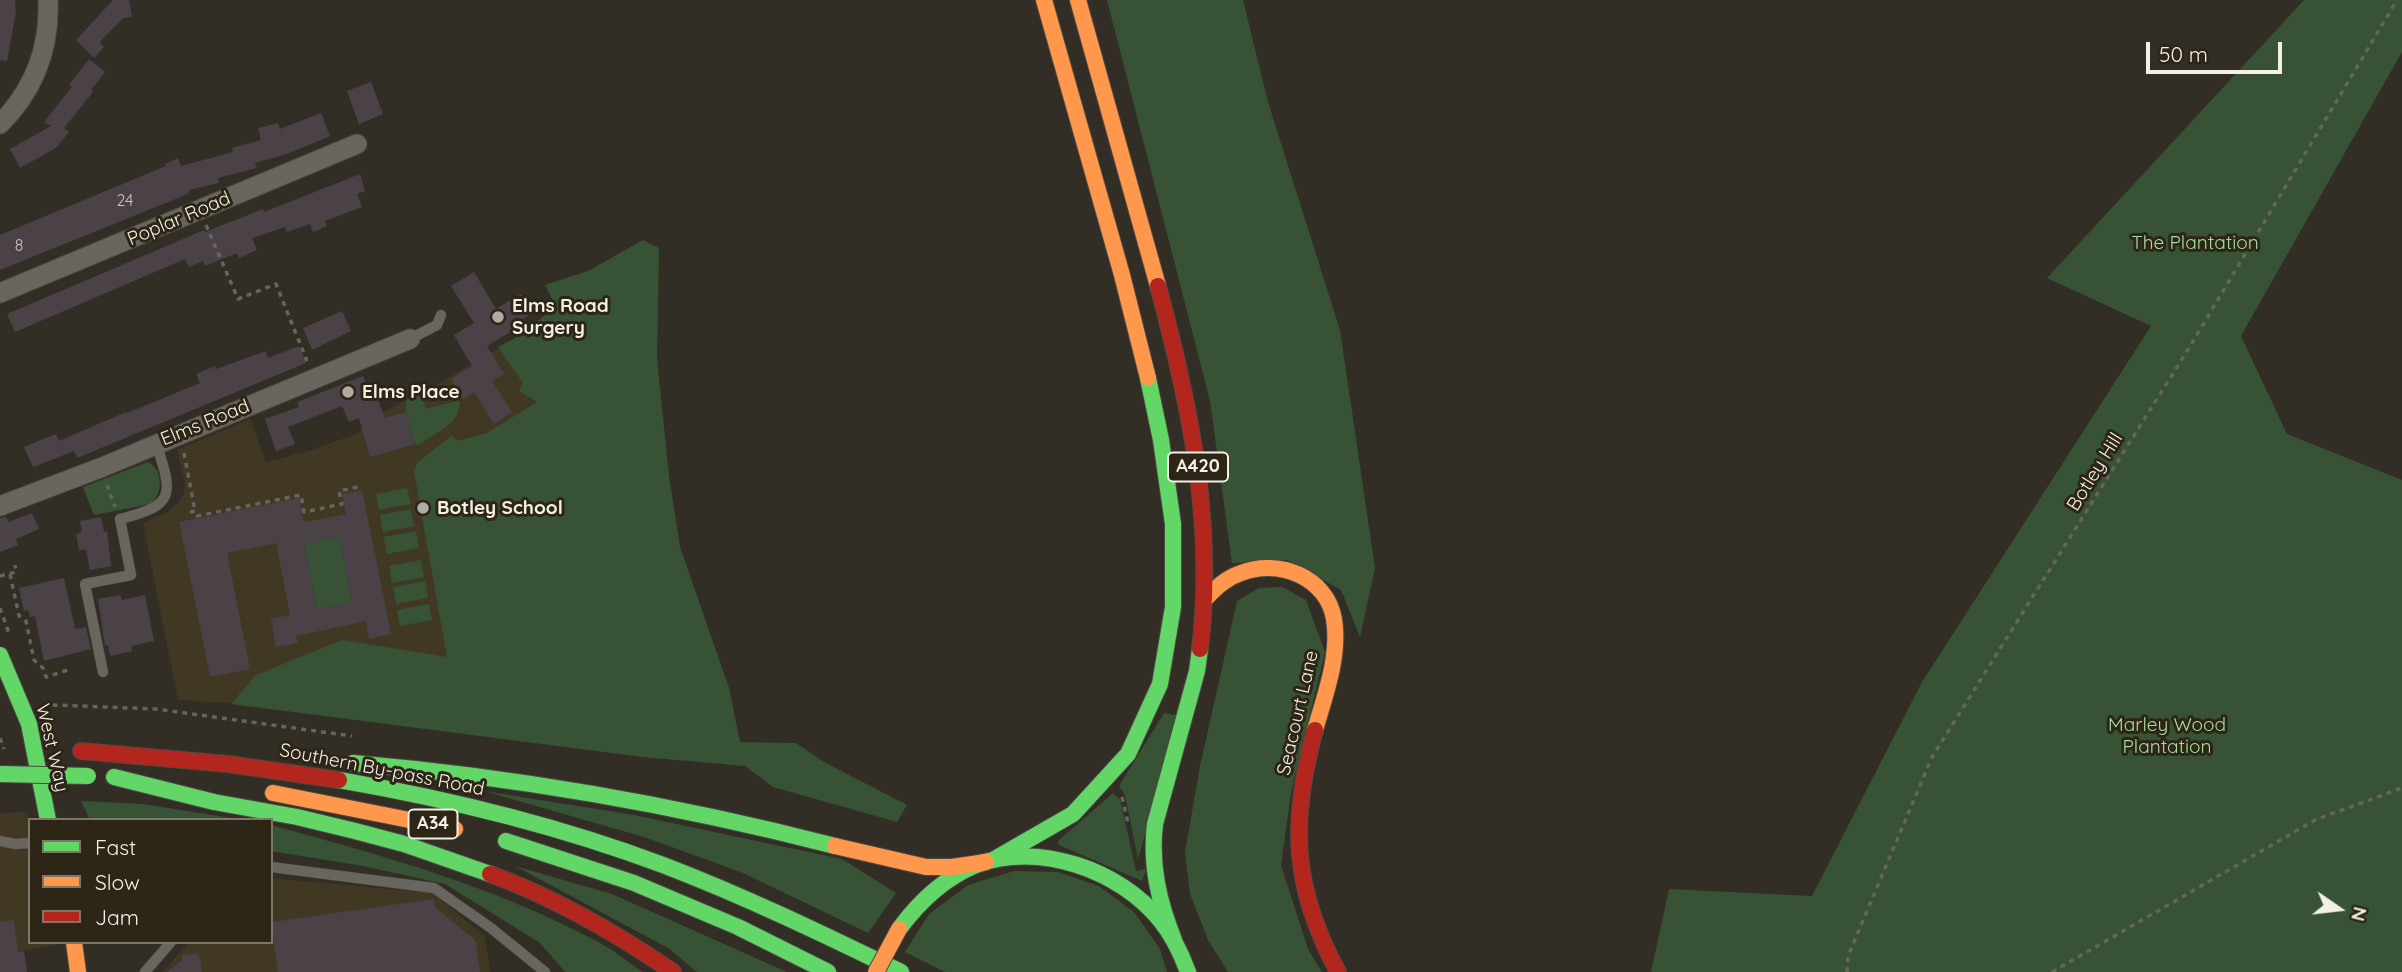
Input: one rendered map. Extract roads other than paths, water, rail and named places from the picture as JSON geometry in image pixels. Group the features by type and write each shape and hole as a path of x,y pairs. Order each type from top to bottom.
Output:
{"main road":[{"name":"A420","path":"989,861 1044,835 1080,809 1108,782 1132,749 1153,706 1165,664 1174,585 1168,485 1153,402 1125,288 1044,0"},
{"name":"A420","path":"1078,0 1166,311 1189,414 1205,528 1206,598 1197,671 1157,816 1153,845 1156,887 1177,945"},
{"name":"Seacourt Lane","path":"1206,598 1230,577 1246,570 1275,567 1302,576 1314,584 1331,606 1336,633 1335,647 1303,781 1297,841 1305,897 1322,941 1338,972"},
{"name":"West Way","path":"1,659 29,724 47,816"},
{"name":"West Way","path":"13,731 47,816"},
{"name":"Southern By-pass Road","path":"13,750 192,760 354,782 490,812 659,864 742,898 901,972"},
{"path":"192,760 317,761"},
{"path":"342,762 510,780 629,799 731,820 926,867 952,867 1030,857 1078,865 1134,896 1157,918 1177,945 1189,972"},
{"path":"0,774 114,777 219,787"},
{"path":"114,777 226,805 328,824 452,860 556,902 627,941 673,972"},
{"name":"A34","path":"255,791 361,809 470,832"},
{"path":"494,838 634,883 738,927 828,972"},
{"path":"876,972 899,929 912,912 961,874 989,861"},
{"path":"74,944 78,972"}],"street":[{"path":"0,124 19,103 36,74 45,46 48,0"},
{"name":"Poplar Road","path":"0,293 357,144"},
{"name":"Elms Road","path":"0,506 410,339"}],"lane":[{"path":"410,339 437,325 441,315"},
{"path":"103,672 85,584 131,575 120,519 149,511 162,503 167,486 166,475 156,443"},
{"path":"0,841 28,843"},
{"path":"273,867 434,888 491,928 545,972"},
{"path":"145,972 169,944"}],"place":[{"name":"Elms Road Surgery","path":"498,317"},
{"name":"Elms Place","path":"348,392"},
{"name":"Botley School","path":"423,508"}],"park label":[{"name":"The Plantation","path":"2195,243"},
{"name":"Marley Wood Plantation","path":"2167,736"}]}
